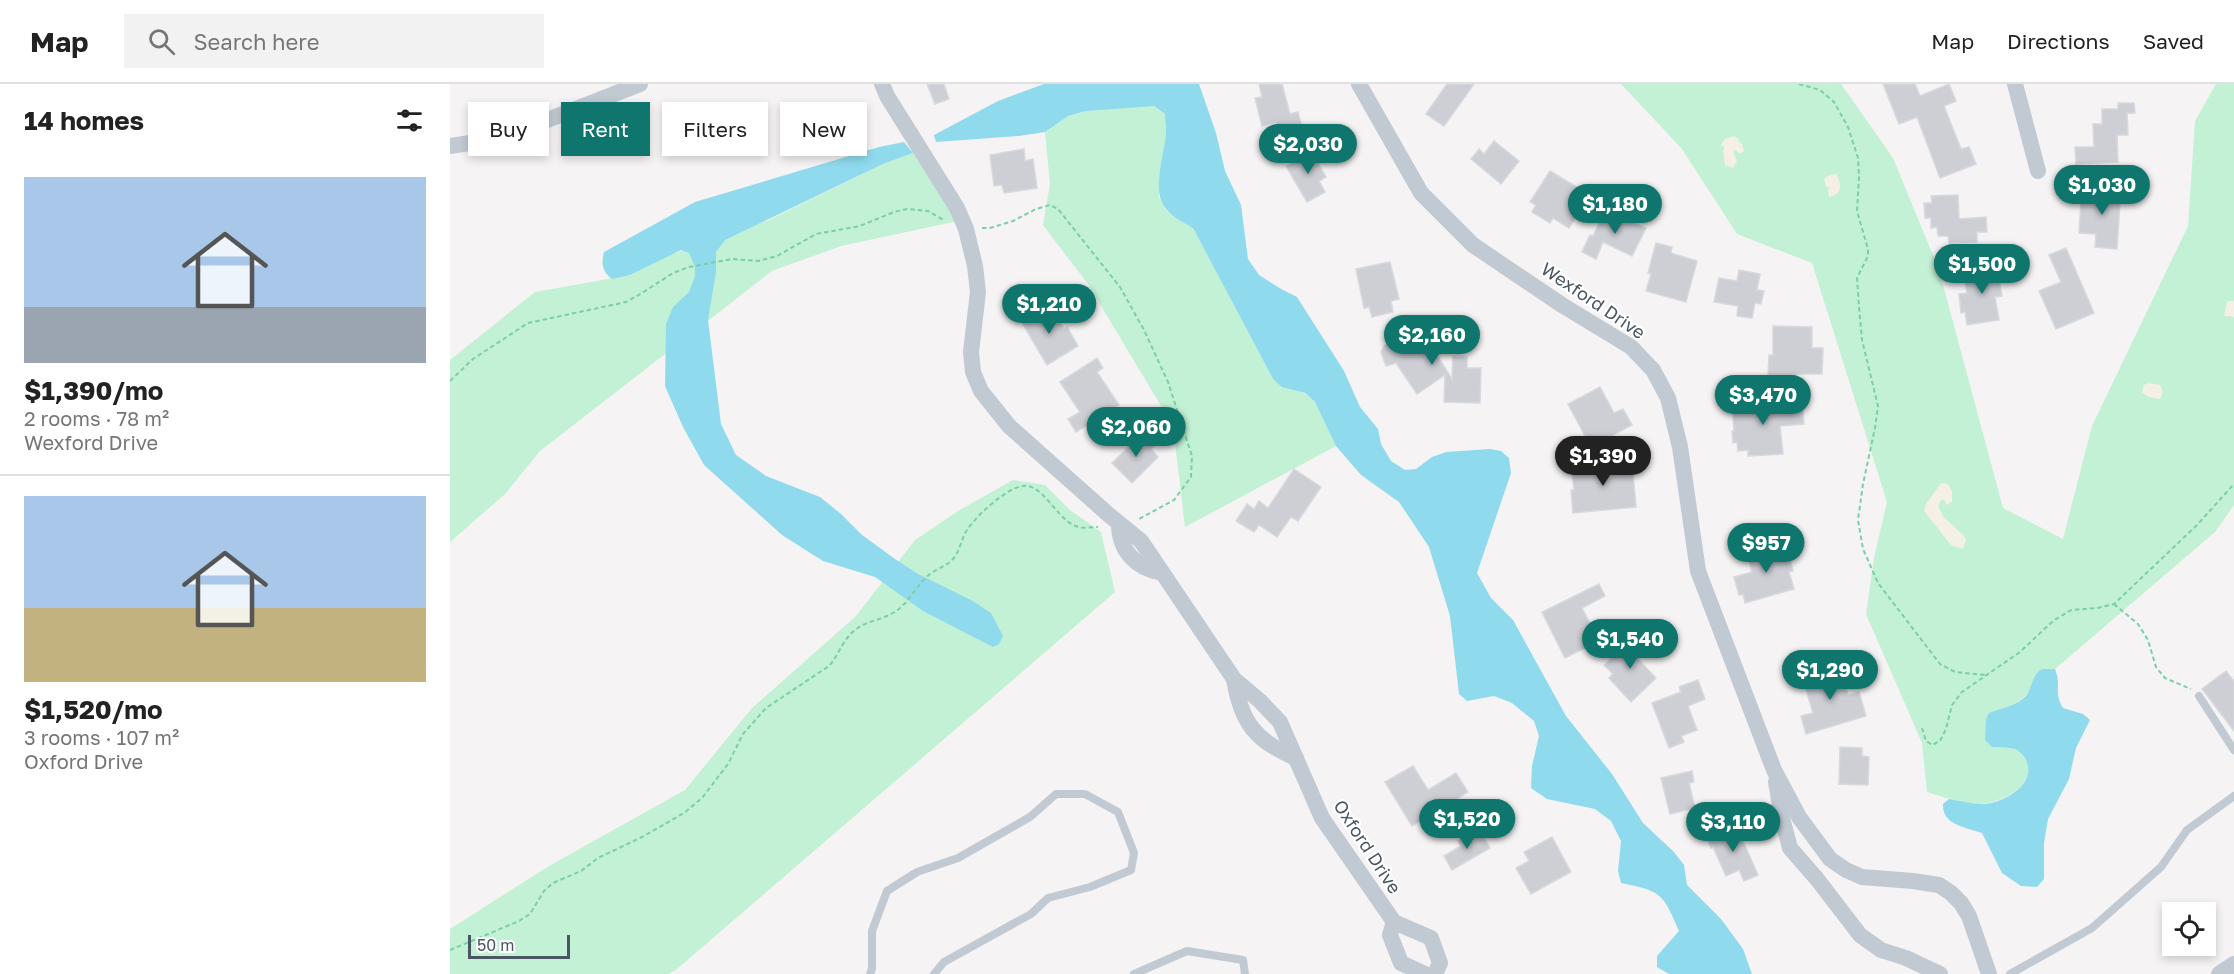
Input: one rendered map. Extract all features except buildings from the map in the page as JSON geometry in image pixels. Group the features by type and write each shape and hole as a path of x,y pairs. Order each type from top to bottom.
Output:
{"street":[{"path":"450,146 501,138 640,84"},
{"name":"Oxford Drive","path":"882,84 887,96 957,208 966,229 975,266 978,292 971,352 973,372 981,391 1009,426 1141,541 1234,679 1280,722 1322,818 1394,922 1431,938 1440,963 1435,974"},
{"name":"Wexford Drive","path":"1359,84 1421,193 1473,245 1562,305 1631,347 1653,370 1668,398 1680,447 1698,571 1774,770 1799,817 1830,859 1846,870 1862,877 1939,885 1951,893 1970,916 1989,974"},
{"path":"2015,84 2038,171"},
{"name":"Oxford Drive","path":"1234,679 1239,708 1247,723 1257,734 1282,752 1296,758"},
{"name":"Wexford Drive","path":"1774,770 1782,818 1790,848 1817,879 1840,911 1860,935 1881,950 1906,958 1940,974"},
{"name":"Oxford Drive","path":"1394,922 1390,935 1401,963 1425,974"},
{"path":"2219,974 2234,964"}],"lane":[{"path":"2199,696 2234,750"},
{"path":"870,974 872,931 887,891 916,872 958,858 1030,817 1056,794 1085,794 1118,812 1134,853 1131,870 1090,887 1048,898 1031,914 944,962 934,974"},
{"path":"2010,974 2092,928 2161,867 2187,830 2234,796"},
{"path":"1134,974 1187,951 1243,960 1245,974"}],"path":[{"path":"1799,84 1820,90 1834,102 1848,127 1858,158 1857,211 1868,249 1868,256 1857,278 1858,307 1862,340 1878,406 1858,520 1863,549 1878,583 1940,664 1955,672 1986,675"},
{"path":"450,381 473,360 528,323 626,302 673,273 689,267 732,259 758,261 777,256 816,234 860,226 907,209 928,211 957,228 966,229 990,228 1050,205 1058,209 1120,287 1144,330 1168,382 1192,456 1191,477 1174,500 1143,518 1108,527 1076,526 1064,519 1036,488 1024,485 1011,490 974,520 965,532 954,557 948,564 928,576 905,603 892,614 856,629 846,639 837,658 829,666 766,708 743,734 728,764 702,798 684,813 554,883 544,891 530,914 519,921 450,950"},
{"path":"1922,728 1926,741 1932,745 1940,741 1946,729 1952,705 1962,692 2020,652 2037,639 2053,621 2071,610 2114,604 2197,525 2234,484"},
{"path":"2114,604 2138,624 2148,640 2156,666 2165,678 2189,688 2199,696"}],"green space":[{"path":"1621,84 1841,84 1893,158 1939,270 2003,508 2063,539 2092,426 2188,226 2195,121 2216,84 2234,84 2234,505 2215,532 2055,669 2036,674 2029,692 2020,700 2008,707 1989,713 1992,747 2013,748 2020,751 2029,770 2024,783 2005,797 1984,804 1976,804 1959,802 1927,792 1922,743 1866,614 1874,558 1887,502 1812,263 1737,234 1682,149"},
{"path":"1139,105 1154,106 1165,114 1166,131 1159,197 1168,212 1193,228 1273,379 1303,393 1315,402 1336,446 1185,527 1173,426 1088,284 1043,225 1050,184 1045,132 1068,116 1086,111"},
{"path":"913,153 958,221 841,246 772,271 540,451 505,494 450,542 450,360 535,292 630,275 667,256 769,220 883,164"},
{"path":"1013,480 1045,485 1070,510 1101,532 1115,592 669,974 450,974 450,929 549,866 685,790 752,708 856,616 915,540 958,511"}],"sand":[{"path":"1734,136 1739,139 1744,151 1740,154 1736,150 1733,151 1737,162 1733,168 1725,165 1723,150 1725,148 1721,145 1725,139"},
{"path":"1836,174 1840,188 1837,194 1829,197 1828,189 1831,187 1826,187 1824,179"},
{"path":"2227,301 2234,301 2234,317 2224,316"},
{"path":"2148,383 2160,385 2163,392 2160,399 2142,393 2144,385"},
{"path":"1941,483 1948,484 1952,491 1952,502 1946,505 1945,500 1941,500 1938,506 1943,516 1964,536 1966,540 1963,549 1951,545 1924,511 1926,504"}],"water":[{"path":"1044,84 1199,84 1216,133 1225,171 1241,205 1248,259 1259,275 1297,297 1344,371 1360,407 1378,429 1381,444 1391,461 1405,470 1416,469 1432,457 1446,452 1490,449 1501,451 1509,458 1511,473 1477,573 1491,598 1513,620 1566,716 1612,774 1643,823 1674,852 1684,865 1687,885 1721,919 1743,949 1752,974 1669,974 1657,967 1657,956 1679,931 1669,909 1659,896 1645,889 1621,883 1618,871 1621,841 1611,821 1595,809 1547,799 1531,788 1532,766 1539,736 1534,721 1512,703 1494,696 1467,701 1459,694 1450,616 1429,547 1399,502 1361,475 1336,446 1315,402 1305,393 1282,387 1273,379 1193,228 1174,216 1164,206 1159,190 1159,180 1166,132 1165,114 1154,106 1086,111 1068,116 1045,132 936,142 934,135 998,101"},
{"path":"904,142 913,153 883,164 725,240 716,252 716,272 708,320 721,424 736,455 766,476 820,497 862,535 895,559 991,613 1003,636 999,644 993,647 923,611 875,577 823,561 782,535 704,465 683,427 665,386 666,324 673,307 689,292 695,276 695,267 689,253 681,250 630,275 612,279 603,267 604,252 695,202 849,156 867,156 867,151"},
{"path":"2042,669 2055,669 2063,708 2083,714 2090,720 2076,748 2069,779 2048,819 2044,843 2044,879 2037,887 2021,886 2002,873 1982,833 1950,821 1946,817 1943,804 1949,799 1975,804 1999,801 2014,793 2025,781 2028,766 2025,758 2015,749 1992,747 1985,740 1986,719 1989,713 2016,703 2025,697 2034,677"}]}
